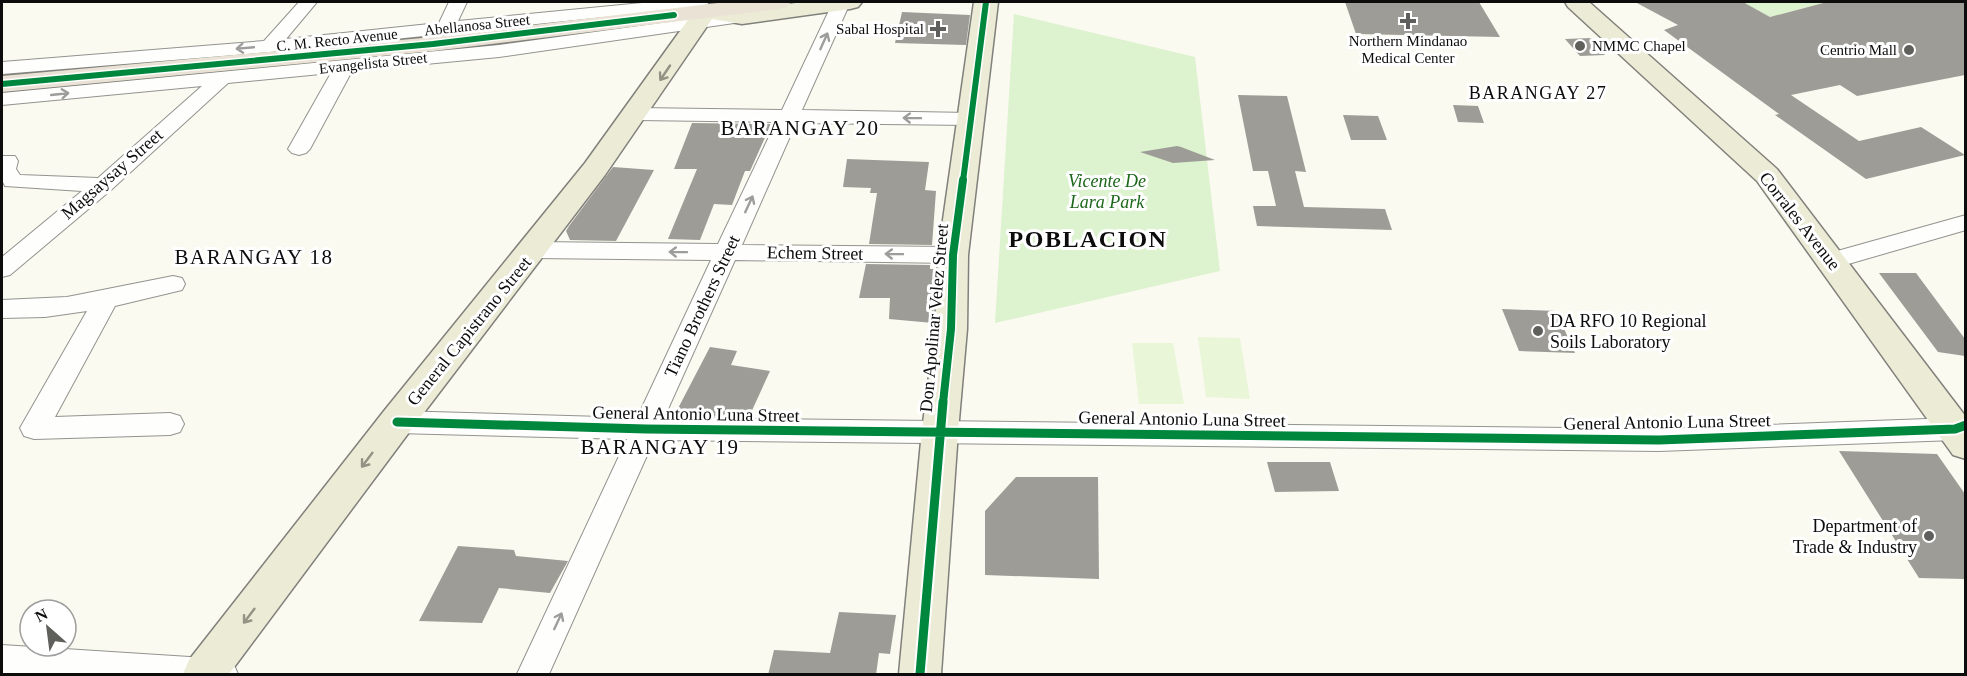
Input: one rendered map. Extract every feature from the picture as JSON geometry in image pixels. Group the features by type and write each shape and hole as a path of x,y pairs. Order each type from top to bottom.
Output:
{"highway":[{"name":"C. M. Recto Avenue","path":"2,84 433,44 779,2"}],"main road":[{"name":"C. M. Recto Avenue","path":"701,12 846,2"},
{"name":"Don Apolinar Velez Street","path":"920,675 940,431 951,329 952,255 985,2"},
{"name":"Corrales Avenue","path":"1576,2 1767,175 1962,433"},
{"name":"General Capistrano Street","path":"210,674 397,422 534,250 638,114 701,12"}],"street":[{"path":"270,46 308,2"},
{"path":"445,28 458,2"},
{"name":"Tiano Brothers Street","path":"533,675 789,116 846,2"},
{"name":"Abellanosa Street","path":"2,68 270,46 445,28 701,12"},
{"name":"Evangelista Street","path":"2,99 531,47 701,12"},
{"path":"299,149 345,66"},
{"name":"Magsaysay Street","path":"2,269 103,185 222,78"},
{"path":"638,114 970,119"},
{"path":"7,161 5,169 13,181 103,185"},
{"path":"1831,261 1965,222"},
{"name":"Echem Street","path":"534,250 952,255"},
{"path":"2,309 27,310 106,299 173,284"},
{"path":"106,299 34,428 170,424"},
{"name":"General Antonio Luna Street","path":"397,422 646,429 1659,440 1962,433"},
{"path":"2,660 210,674"}],"green space":[{"path":"1743,2 1827,2 1770,17"},
{"name":"Vicente De Lara Park","path":"1014,14 1195,57 1220,271 995,323"},
{"path":"1198,337 1240,338 1250,399 1206,397"},
{"path":"1132,343 1173,343 1184,404 1139,404"}],"building":[{"path":"1345,2 1479,2 1500,37 1356,34"},
{"name":"Centrio Mall","path":"1635,2 1743,2 1770,17 1827,2 1965,2 1965,75 1857,96 1840,85 1791,95 1859,141 1921,127 1965,155 1866,179 1775,115 1779,114 1664,30 1678,25"},
{"name":"Sabal Hospital","path":"902,12 970,15 966,45 895,43"},
{"name":"NMMC Chapel","path":"1591,38 1605,55 1580,56 1565,39"},
{"path":"1238,95 1287,96 1306,172 1295,171 1304,207 1385,209 1392,230 1257,226 1253,206 1276,206 1268,171 1253,171"},
{"path":"1453,105 1478,106 1484,123 1458,122"},
{"path":"1343,115 1378,116 1387,140 1351,140"},
{"path":"692,123 771,124 750,171 745,171 732,205 714,204 700,240 668,239 697,169 674,169"},
{"path":"1177,146 1215,160 1173,163 1140,152"},
{"path":"847,159 929,162 925,190 936,191 932,245 869,244 877,193 870,193 871,188 843,187"},
{"path":"613,167 654,170 616,241 570,240 566,231"},
{"path":"866,264 930,265 930,269 935,269 933,323 889,319 890,298 859,298"},
{"path":"1879,273 1916,273 1965,339 1965,356 1938,352"},
{"name":"DA RFO 10 Regional Soils Laboratory","path":"1502,309 1556,311 1575,353 1519,351"},
{"path":"710,347 737,351 731,365 770,371 749,417 674,416"},
{"name":"Department of Trade & Industry","path":"1839,451 1937,454 1965,494 1965,579 1919,578"},
{"path":"1267,462 1330,462 1339,491 1275,492"},
{"path":"1016,477 1098,477 1099,579 985,575 985,511"},
{"path":"458,546 514,550 516,556 568,561 550,593 499,588 482,623 419,621"},
{"path":"839,612 896,615 890,654 879,653 876,675 768,675 774,650 830,653"}],"cycle path":[{"path":"920,674 940,431 951,329 953,255 986,2"},
{"path":"2,84 433,44 674,15"},
{"path":"397,422 646,429 1659,440 1955,429 1966,425"}],"place":[{"name":"Northern Mindanao Medical Center","path":"1408,21"},
{"name":"Sabal Hospital","path":"938,29"},
{"name":"NMMC Chapel","path":"1580,46"},
{"name":"Centrio Mall","path":"1909,50"},
{"name":"DA RFO 10 Regional Soils Laboratory","path":"1538,331"},
{"name":"Department of Trade & Industry","path":"1929,536"}],"district":[{"name":"BARANGAY 27","path":"1538,93"},
{"name":"BARANGAY 20","path":"800,128"},
{"name":"POBLACION","path":"1088,239"},
{"name":"BARANGAY 18","path":"254,257"},
{"name":"BARANGAY 19","path":"660,447"}]}
